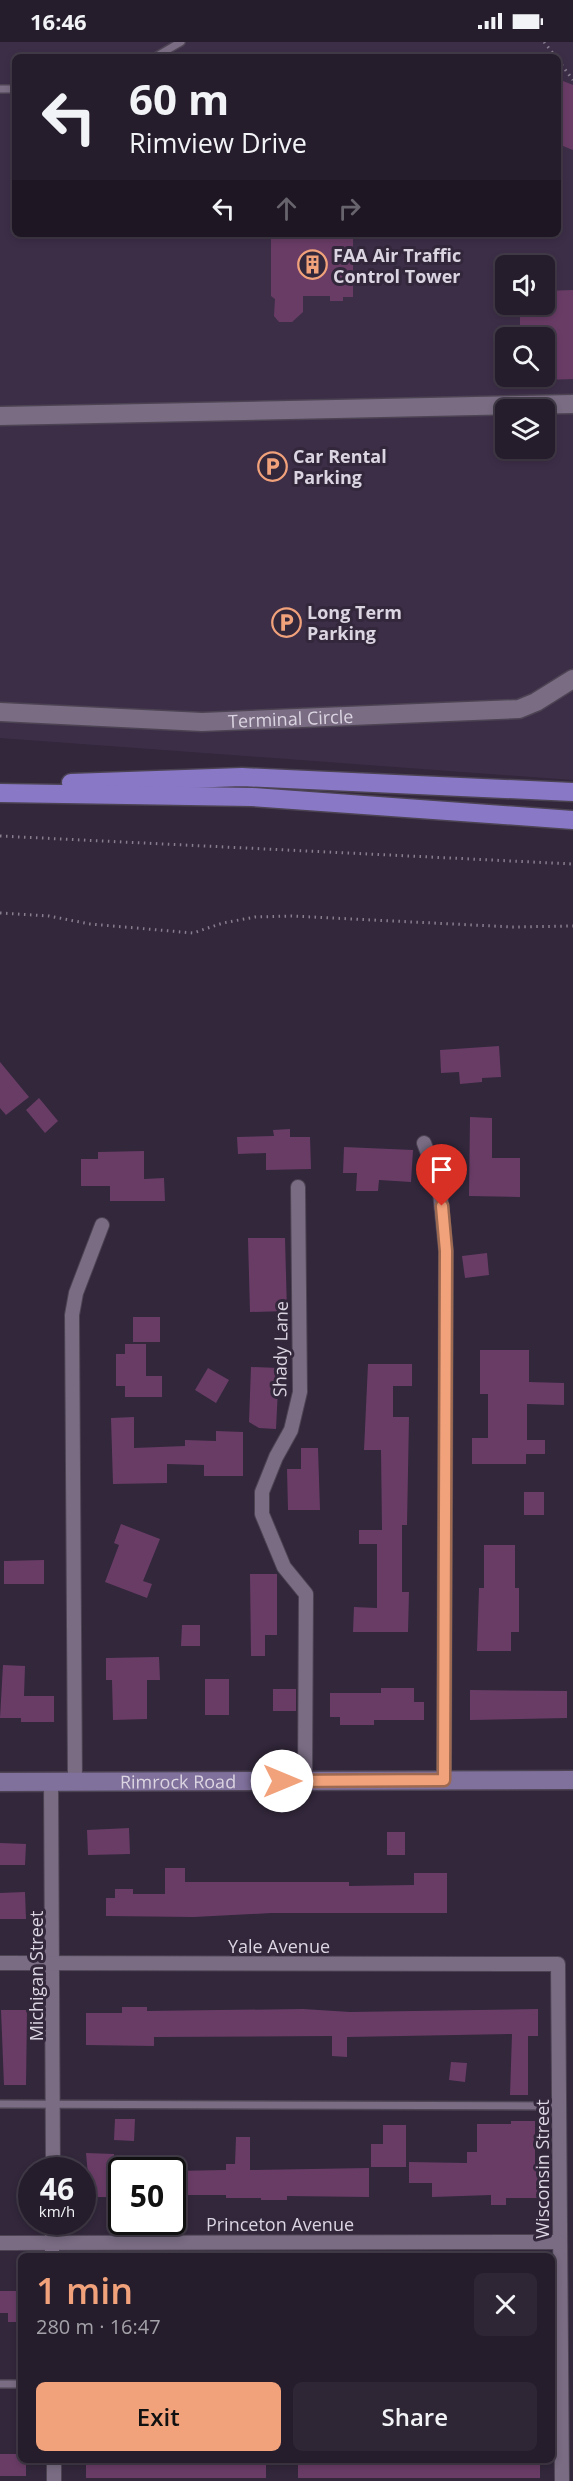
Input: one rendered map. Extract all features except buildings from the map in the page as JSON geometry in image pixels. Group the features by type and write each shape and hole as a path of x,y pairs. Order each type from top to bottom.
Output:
{"highway":[{"path":"0,785 242,777 573,792"},
{"path":"0,793 252,797 573,821"}],"main road":[{"name":"Rimrock Road","path":"0,1782 573,1780"}],"street":[{"path":"0,416 573,404"},
{"name":"Terminal Circle","path":"0,712 202,722 519,709 536,702 573,679"},
{"path":"424,1143 439,1184 446,1251 444,1780"},
{"name":"Shady Lane","path":"298,1187 300,1392 291,1430 276,1456 262,1492 262,1514 284,1567 306,1594 305,1781"},
{"path":"75,1782 72,1315 76,1293 102,1225"},
{"name":"Michigan Street","path":"51,1782 54,1963 53,2157"},
{"name":"Yale Avenue","path":"0,1963 558,1964"},
{"name":"Wisconsin Street","path":"558,1964 561,2242 557,2381 562,2481"},
{"name":"Princeton Avenue","path":"0,2243 52,2249 561,2242"},
{"path":"54,2463 54,2481"}],"lane":[{"path":"160,54 181,42"},
{"path":"0,2104 560,2106"},
{"path":"0,2384 18,2384"}],"path":[{"path":"544,42 553,54"},
{"path":"561,64 573,80"},
{"path":"0,836 573,864"},
{"path":"0,913 49,916 90,924 193,933 223,923 255,917 292,916 513,927 573,927"}],"shaded area":[{"path":"0,42 573,42 573,780 0,738"}],"place":[{"name":"FAA Air Traffic Control Tower","path":"312,265"},
{"name":"Car Rental Parking","path":"272,466"},
{"name":"Long Term Parking","path":"286,622"}],"route":[{"path":"282,1781 444,1780 446,1251 442,1206"}]}
